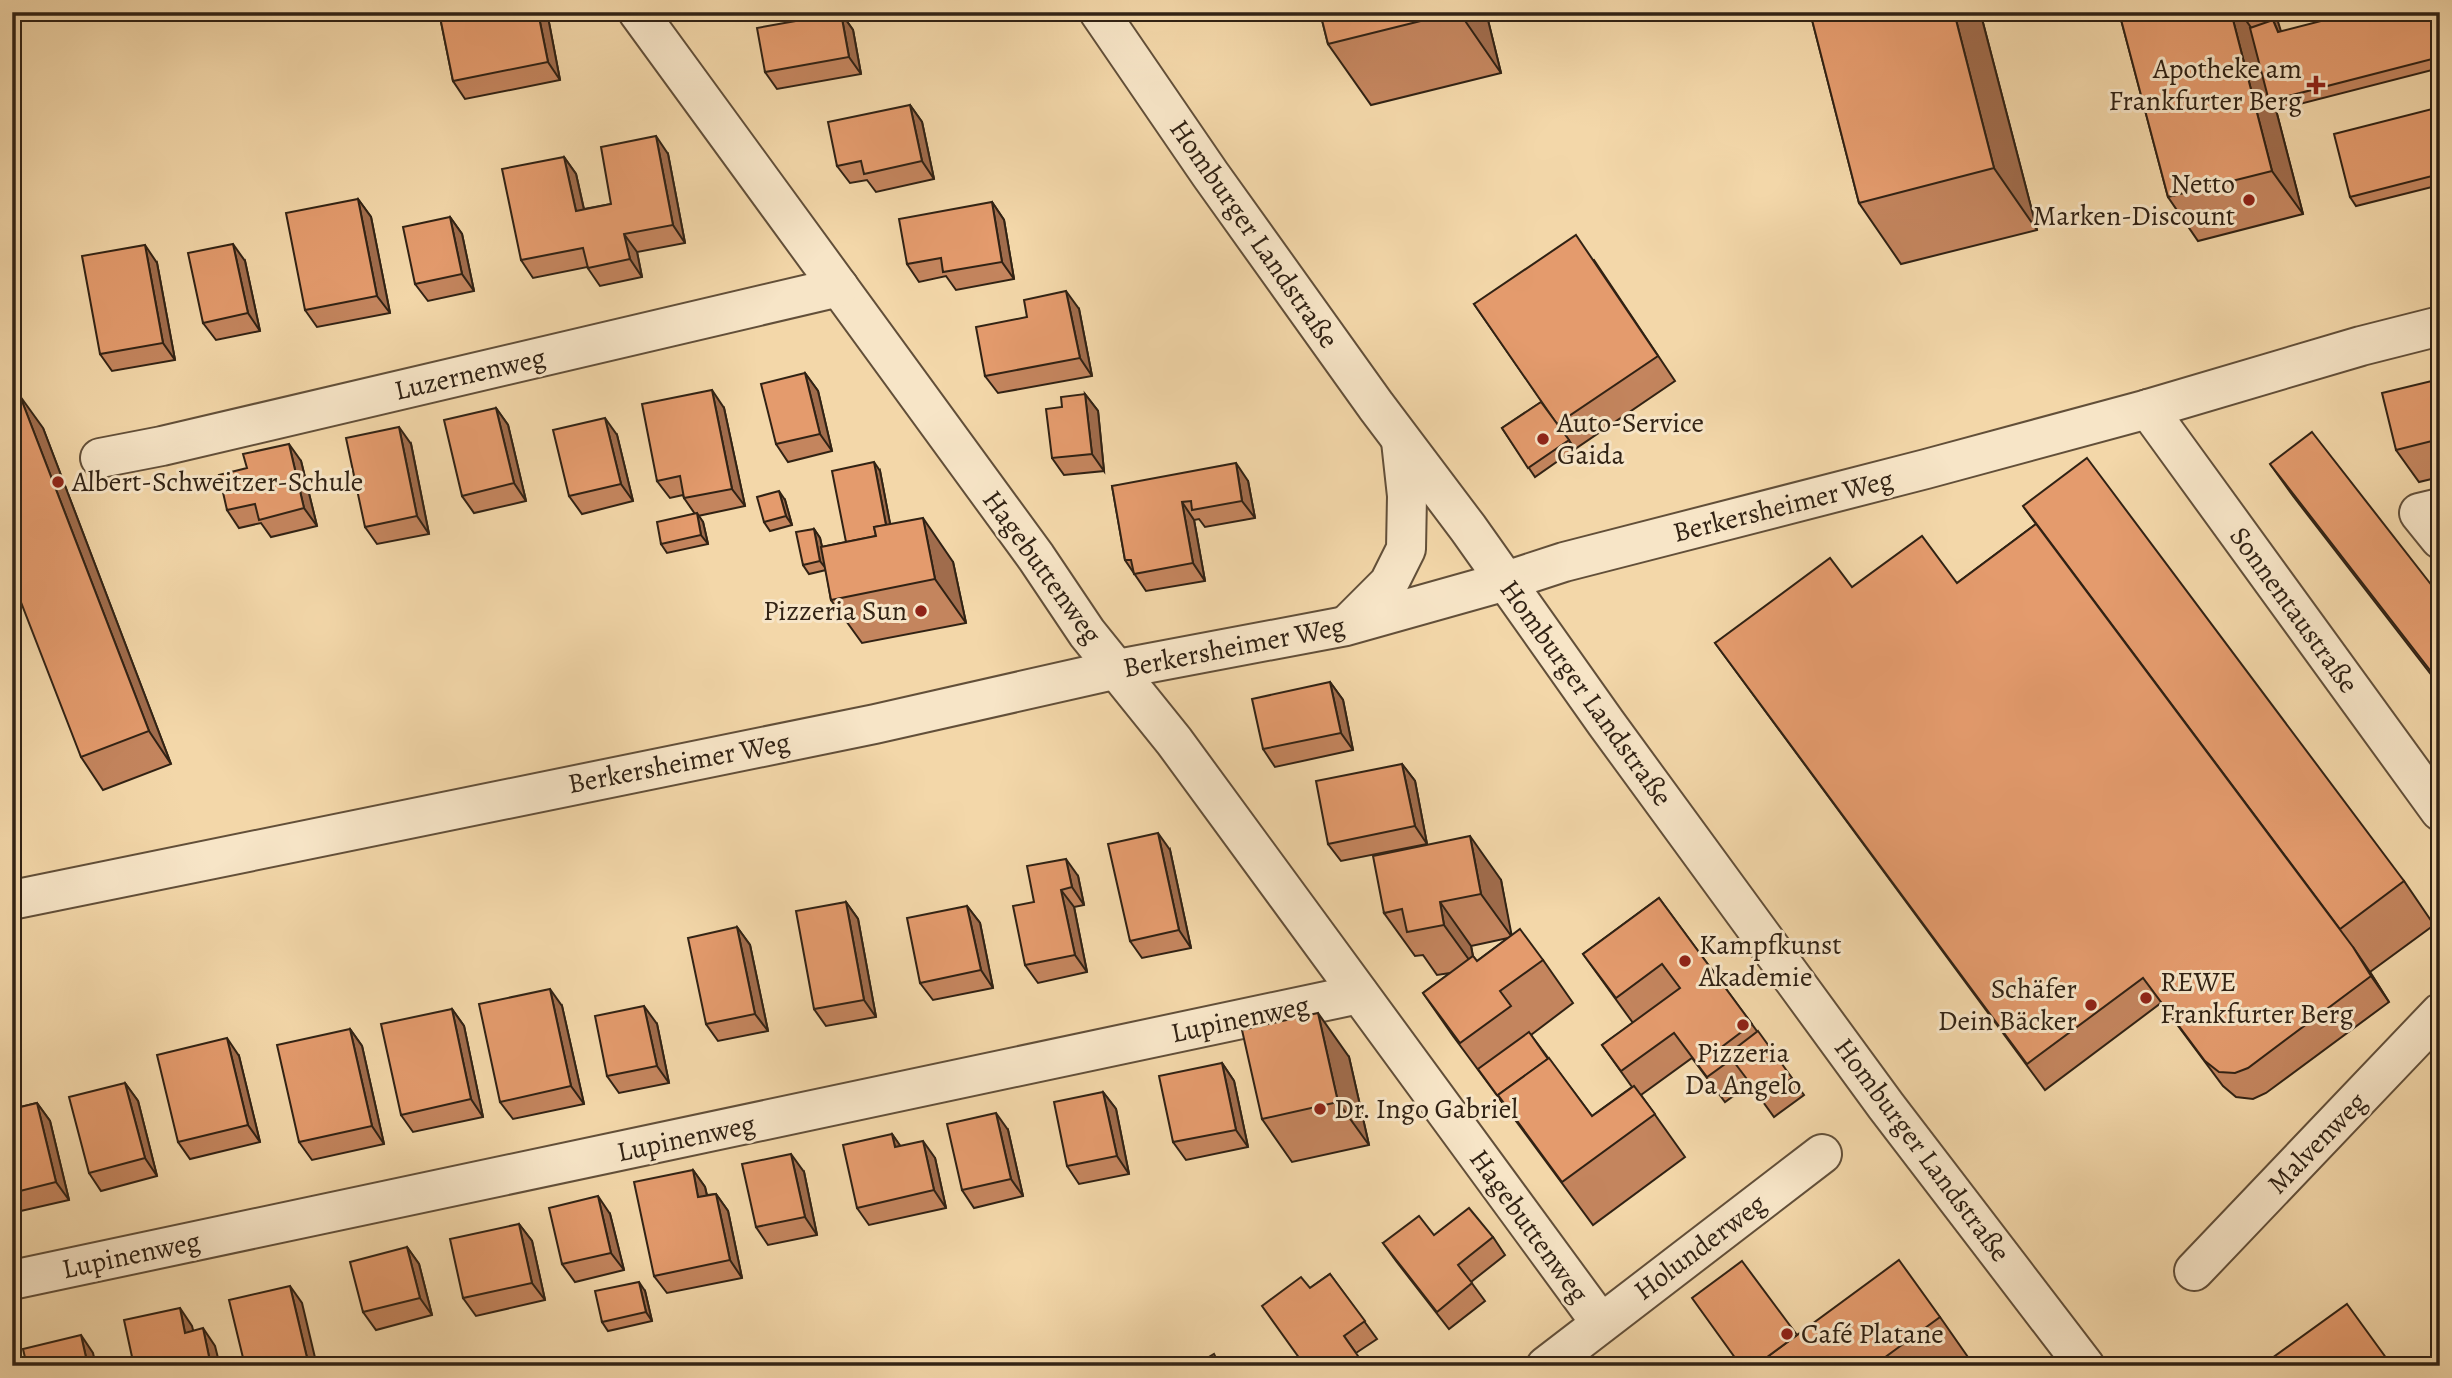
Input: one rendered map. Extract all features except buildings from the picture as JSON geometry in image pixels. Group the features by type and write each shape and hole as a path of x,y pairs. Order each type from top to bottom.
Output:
{"street":[{"name":"Hagebuttenweg","path":"638,12 1036,557 1087,633 1174,741 1600,1322"},
{"name":"Homburger Landstraße","path":"1101,13 1209,174 1615,734 1886,1106 2085,1366"},
{"name":"Luzernenweg","path":"100,458 162,446 839,287"},
{"name":"Berkersheimer Weg","path":"12,900 875,724 1118,669 1346,626 1563,562 2148,409 2247,378 2440,327"},
{"name":"Sonnentaustraße","path":"2148,409 2440,811"},
{"path":"1346,626 1389,583 1406,549 1407,496 1401,439"},
{"path":"2440,508 2419,513 2440,539"},
{"name":"Lupinenweg","path":"12,1280 1359,994"},
{"name":"Malvenweg","path":"2194,1272 2440,1013"},
{"name":"Holunderweg","path":"1546,1366 1822,1154"}],"place":[{"name":"Apotheke am Frankfurter Berg","path":"2316,85"},
{"name":"Netto Marken-Discount","path":"2249,200"},
{"name":"Auto-Service Gaida","path":"1543,439"},
{"name":"Albert-Schweitzer-Schule","path":"58,482"},
{"name":"Pizzeria Sun","path":"921,611"},
{"name":"Kampfkunst Akademie","path":"1685,961"},
{"name":"REWE Frankfurter Berg","path":"2146,998"},
{"name":"Schäfer Dein Bäcker","path":"2091,1005"},
{"name":"Pizzeria Da Angelo","path":"1743,1025"},
{"name":"Dr. Ingo Gabriel","path":"1320,1109"},
{"name":"Café Platane","path":"1787,1334"}]}
